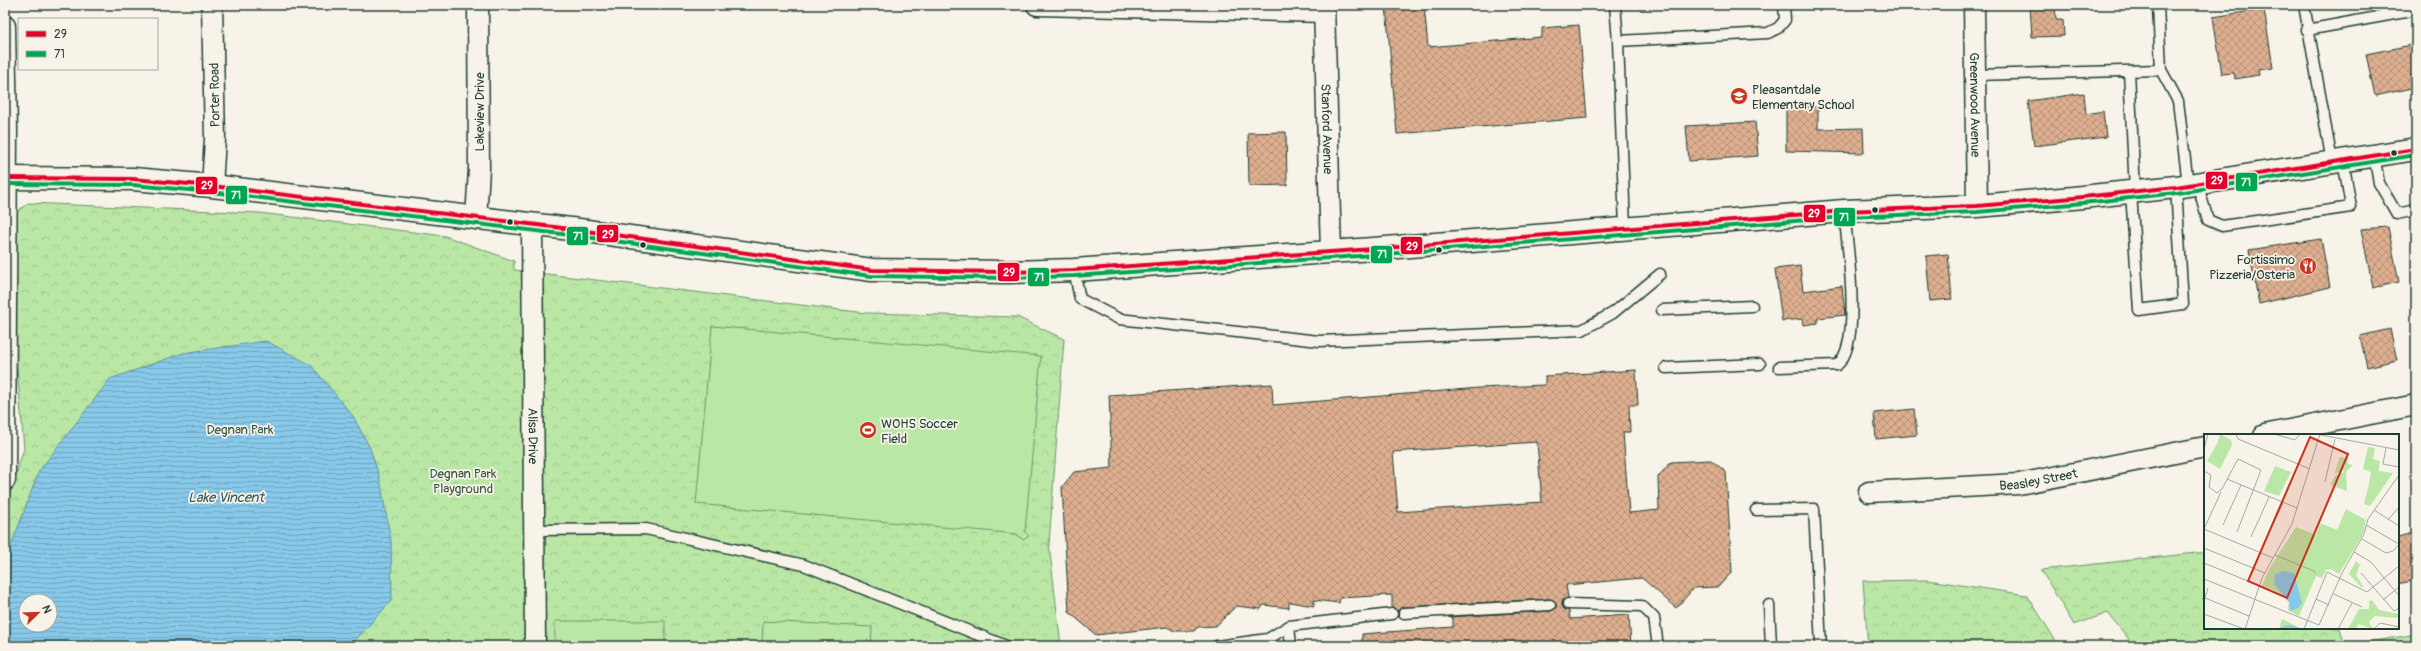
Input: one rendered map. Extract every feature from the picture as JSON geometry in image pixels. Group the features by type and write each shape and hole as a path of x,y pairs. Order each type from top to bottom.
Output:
{"main road":[{"path":"6,178 133,179 212,186 532,225 872,270 1074,270 1331,252 1844,211 1977,206 2187,185 2416,149"}],"street":[{"name":"Porter Road","path":"212,5 215,139 212,186"},
{"name":"Lakeview Drive","path":"476,219 479,169 478,5"},
{"path":"1037,5 1324,8"},
{"name":"Greenwood Avenue","path":"1974,5 1977,206"},
{"name":"Stanford Avenue","path":"1324,8 1331,252"},
{"path":"5,26 5,480"},
{"name":"Alisa Drive","path":"532,225 535,646"},
{"path":"2269,434 2416,405"},
{"name":"Beasley Street","path":"1869,492 2019,484 2204,447"}],"lane":[{"path":"1614,5 1618,41 1625,228"},
{"path":"1618,41 1768,33 1778,28 1785,20 1784,5"},
{"path":"2129,71 2139,310 2183,304 2187,185 2178,101 2161,70 2158,5"},
{"path":"2187,185 2208,220 2222,226 2351,207 2337,161 2307,30 2304,5"},
{"path":"2307,30 2416,10"},
{"path":"1975,75 2161,70"},
{"path":"2374,155 2379,183 2397,214 2416,210"},
{"path":"1779,367 1837,365 1846,355 1853,318 1844,211"},
{"path":"1074,270 1080,299 1119,319 1319,341 1582,330 1613,313 1660,274"},
{"path":"1662,310 1752,306"},
{"path":"1666,368 1760,364"},
{"path":"1756,510 1814,509 1821,646"},
{"path":"534,530 646,529 804,565 1006,646"},
{"path":"1568,604 1642,606 1654,618 1658,646"},
{"path":"1404,613 1550,605"},
{"path":"1769,605 1771,646"},
{"path":"1217,646 1268,639 1289,626 1392,614"},
{"path":"1289,626 1291,646"}],"green space":[{"path":"28,203 260,213 445,236 514,261 514,270 866,313 1017,317 1064,339 1049,544 1061,646 5,646 5,512 24,448 5,228 13,215"},
{"name":"WOHS Soccer Field","path":"712,326 1041,356 1025,532 1029,536 1023,540 1017,534 696,504"},
{"path":"2204,552 2204,629 2340,629 2345,646 2134,646 2108,613 2074,625 2041,570"},
{"path":"1928,580 2027,595 2059,646 1868,646 1863,581"},
{"path":"555,621 665,621 665,646 555,646"},
{"path":"763,621 872,627 871,646 762,646"},
{"path":"2416,634 2416,646 2346,646"}],"water":[{"name":"Lake Vincent","path":"266,341 311,365 353,416 370,448 380,479 391,541 392,600 350,646 5,646 5,562 39,471 110,379 183,353"}],"building":[{"path":"1386,5 1424,5 1428,47 1542,37 1542,28 1579,25 1587,118 1397,134"},
{"path":"2030,5 2055,5 2056,20 2063,20 2064,36 2032,37"},
{"path":"2264,9 2273,68 2258,70 2259,75 2235,79 2234,73 2222,74 2213,17"},
{"path":"2416,44 2416,87 2375,96 2366,54"},
{"path":"2084,93 2086,114 2103,111 2106,137 2034,146 2028,101"},
{"path":"1786,106 1818,107 1818,129 1863,128 1864,153 1786,151"},
{"path":"1755,122 1758,156 1689,161 1686,126"},
{"path":"1286,132 1287,185 1249,186 1248,133"},
{"path":"2388,227 2399,282 2373,288 2361,229"},
{"path":"2321,239 2330,287 2259,304 2249,250"},
{"path":"1948,254 1952,299 1930,301 1926,256"},
{"path":"1800,266 1803,291 1842,286 1845,315 1818,318 1818,323 1803,325 1802,319 1782,321 1775,269"},
{"path":"2390,329 2397,360 2367,367 2360,336"},
{"path":"1636,370 1638,405 1629,405 1630,432 1623,432 1629,513 1659,510 1658,477 1671,462 1711,460 1726,472 1732,572 1718,587 1694,588 1676,608 1642,578 1566,585 1568,598 1563,600 1562,604 1564,609 1569,611 1570,619 1629,615 1631,646 1362,646 1362,634 1453,627 1453,618 1448,617 1551,611 1556,608 1556,604 1550,599 1404,607 1398,611 1392,608 1392,595 1340,598 1339,603 1314,600 1314,606 1289,602 1289,608 1263,605 1261,609 1236,606 1216,626 1198,627 1194,631 1174,631 1167,627 1096,635 1069,612 1062,487 1074,472 1112,468 1109,395 1272,384 1273,405 1479,388 1545,385 1545,376","holes":["1537,442 1542,502 1398,512 1393,452"]},
{"path":"1914,409 1917,435 1876,439 1874,413"},
{"path":"2416,532 2416,580 2399,584 2399,537"}],"transit line":[{"name":"29","path":"5,178 133,179 212,186 579,230 872,270 1007,272 1074,270 1373,249 1844,211 1977,206 2073,198 2176,187 2416,149"},
{"name":"71","path":"5,184 133,185 211,192 578,236 871,276 1007,278 1074,276 1373,255 1844,217 1977,212 2073,204 2177,193 2416,155"}],"place":[{"name":"Pleasantdale Elementary School","path":"1739,96"},
{"name":"Fortissimo Pizzeria/Osteria","path":"2308,266"},
{"name":"WOHS Soccer Field","path":"868,430"}],"park label":[{"name":"Degnan Park","path":"240,429"},
{"name":"Degnan Park Playground","path":"463,480"}]}
